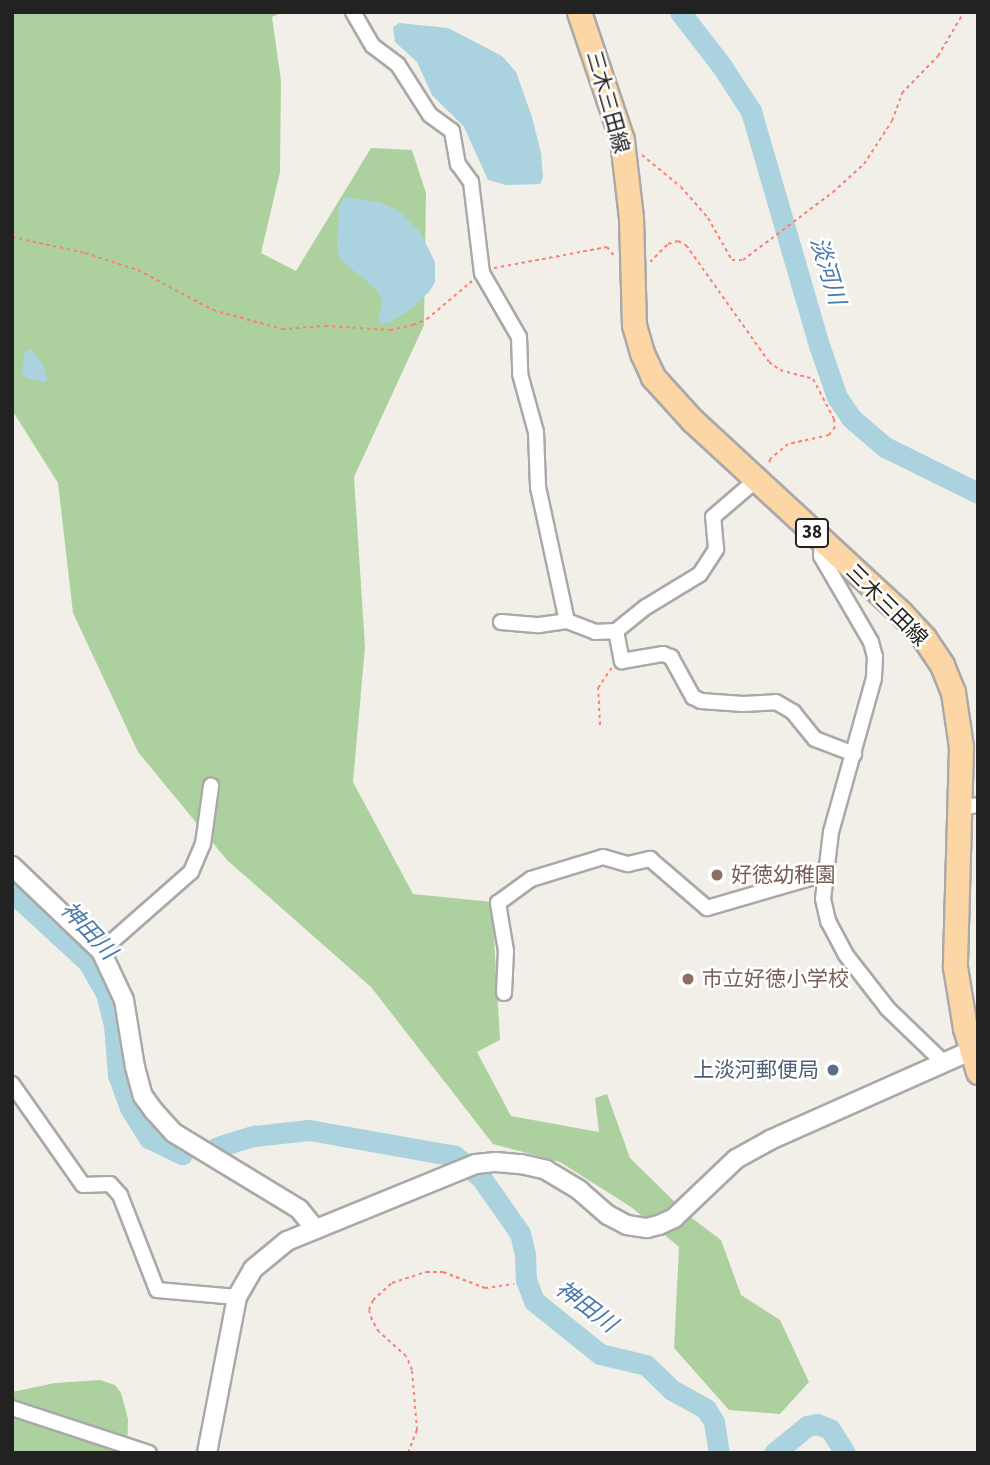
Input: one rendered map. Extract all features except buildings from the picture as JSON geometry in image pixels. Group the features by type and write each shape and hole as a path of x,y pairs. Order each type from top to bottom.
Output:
{"main road":[{"name":"三木三田線","path":"579,12 622,140 631,218 634,326 653,377 670,398 763,473 822,542 901,613 924,638 942,666 959,718 968,807 955,967 974,1061"}],"street":[{"path":"353,12 373,46 398,65 430,115 452,131 458,164 471,182 482,274 519,337 520,374 536,432 538,487 567,621"},
{"path":"501,622 539,625 567,621 595,632 616,631 646,607 700,574 716,549 713,517 763,473"},
{"path":"822,542 821,556 871,642 875,657 874,677 831,832 822,899 828,921 846,955 888,1009 942,1061"},
{"path":"616,631 622,661 663,654 671,657 693,697 701,701 743,704 776,702 793,712 815,739 854,754"},
{"path":"101,951 191,872 203,844 211,786"},
{"path":"504,992 506,951 498,903 531,879 603,857 628,864 650,859 706,908 824,874"},
{"path":"12,866 101,951 124,1000 135,1068 144,1096 154,1111 174,1133 299,1209 315,1229"},
{"path":"206,1453 237,1297 253,1269 273,1249 315,1229 476,1164 521,1164 546,1170 579,1190 627,1226 647,1228 674,1218 737,1159 769,1140 942,1061 974,1061"},
{"path":"12,1084 83,1185 110,1184 120,1195 157,1290 237,1297"},
{"path":"12,1408 149,1453"}],"path":[{"path":"622,140 681,187 708,218 732,260 743,260 827,197 877,148 902,93 938,56 964,12"},
{"path":"12,237 85,253 138,270 213,310 282,329 325,326 390,330 427,319 489,269 607,247 616,258"},
{"path":"650,262 668,244 678,242 686,245 769,362 780,370 813,379 834,419 835,427 829,435 788,444 770,458 763,473"},
{"path":"600,724 598,688 612,667 622,661"},
{"path":"408,1453 417,1430 412,1370 406,1356 379,1332 372,1320 369,1310 373,1300 392,1283 426,1272 443,1272 485,1288 514,1284"}],"green space":[{"path":"12,12 283,12 272,17 281,81 280,172 261,253 296,271 371,148 412,150 426,193 424,325 354,477 365,647 353,782 413,894 492,902 500,1040 477,1052 511,1116 599,1132 595,1098 607,1094 630,1158 688,1215 721,1240 741,1295 780,1320 809,1382 780,1414 729,1410 674,1348 679,1247 631,1207 560,1162 493,1144 371,987 227,860 138,752 73,613 58,483 12,410"},
{"path":"100,1380 115,1385 121,1393 128,1419 127,1453 12,1453 12,1392 55,1383"}],"water":[{"path":"399,23 448,28 502,56 516,72 532,117 541,153 543,178 540,184 506,185 488,180 464,127 432,95 417,62 395,42 393,27"},
{"path":"344,197 379,202 398,210 420,232 435,262 435,282 429,292 410,310 388,323 378,323 382,301 377,290 341,260 337,250 339,207"},
{"path":"31,349 42,363 47,379 45,382 26,378 22,373 25,352"}],"waterway":[{"name":"淡河川","path":"680,12 721,65 751,111 819,345 837,397 851,418 885,447 978,493"},
{"name":"神田川","path":"12,892 88,962 106,993 114,1025 118,1075 130,1108 149,1138 182,1154"},
{"name":"神田川","path":"217,1147 254,1136 309,1130 455,1156 482,1179 520,1233 525,1254 526,1280 534,1301 600,1354 646,1365 672,1390 706,1409 714,1422 719,1453"},
{"name":"神田川","path":"774,1453 807,1426 817,1424 830,1429 845,1453"}],"place":[{"name":"好徳幼稚園","path":"717,875"},
{"name":"市立好徳小学校","path":"688,979"},
{"name":"上淡河郵便局","path":"833,1070"}]}
